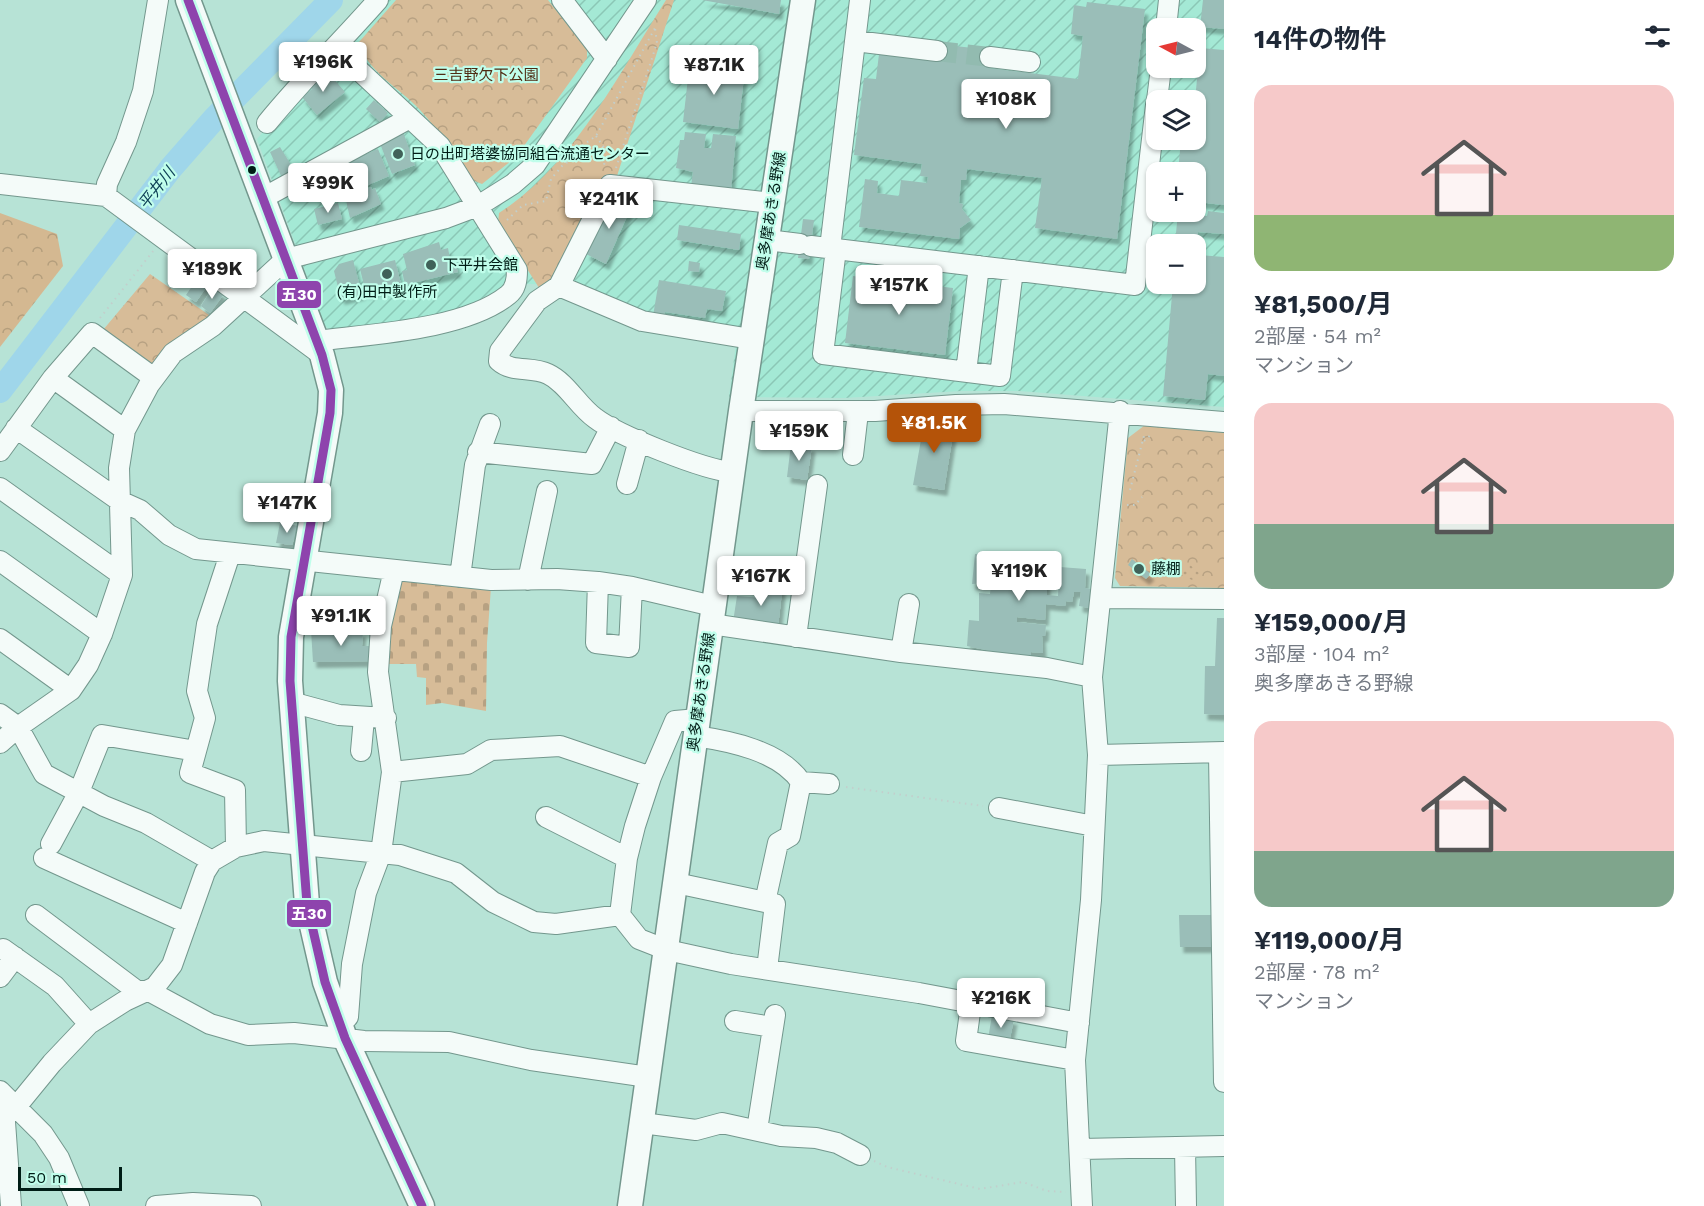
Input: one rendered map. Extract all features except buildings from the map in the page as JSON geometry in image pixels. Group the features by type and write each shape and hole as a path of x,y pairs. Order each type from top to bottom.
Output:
{"main road":[{"path":"188,0 319,348 331,390 332,402 291,637 291,702 302,844 314,942 343,1031 422,1206"},
{"name":"奥多摩あきる野線","path":"630,1206 751,339 803,0"}],"street":[{"path":"108,198 111,173 126,142 143,91 158,0"},
{"path":"267,123 322,58 335,48 378,0"},
{"path":"562,0 607,59"},
{"path":"0,743 18,727 71,690 88,665 102,634 122,575 119,468 125,430 154,378 173,353 213,326 286,259 446,218 478,206 513,184 535,165 646,0"},
{"path":"860,0 819,247 823,354 1000,376 1012,270"},
{"path":"1167,18 1169,0"},
{"path":"855,41 937,51"},
{"path":"0,184 108,198 319,348 452,321 476,313 509,294 517,282 517,270 440,146 408,119 335,48"},
{"path":"990,57 1030,62"},
{"path":"263,198 408,119"},
{"path":"767,240 1134,285 1150,150"},
{"path":"732,472 719,471 611,427 589,414 548,374 506,367 500,361 500,351 537,301 559,286 611,183 772,203"},
{"path":"966,372 979,266"},
{"path":"559,286 642,321 751,339"},
{"path":"0,451 53,378 92,333 154,378"},
{"path":"53,378 125,430"},
{"path":"741,411 858,412 1004,404 1120,411 1224,422"},
{"path":"1082,1200 1075,1060 1091,900 1098,755 1092,677 1120,411"},
{"path":"853,455 858,412"},
{"path":"460,577 478,452 490,424"},
{"path":"478,452 592,464 611,427"},
{"path":"16,428 120,501 140,510 153,523 196,549 460,577 598,582 632,587 712,615 796,638 1047,668 1092,677"},
{"path":"627,484 639,440"},
{"path":"796,638 817,485"},
{"path":"0,488 122,575"},
{"path":"528,580 547,491"},
{"path":"230,554 207,624 197,691 205,717 190,773 235,790 236,847"},
{"path":"0,561 102,634"},
{"path":"343,1031 348,1017 352,964 363,905 381,853 392,772 378,672 381,626 394,570"},
{"path":"598,582 596,643 629,647 632,587"},
{"path":"1101,598 1224,599"},
{"path":"901,652 909,604"},
{"path":"0,639 71,690"},
{"path":"291,702 339,715 386,718"},
{"path":"0,714 18,727 44,774 146,824 212,861"},
{"path":"361,751 364,718"},
{"path":"765,902 778,843 790,836 801,782 796,775 772,758 722,741 696,727 675,721 651,777 627,858 620,915 639,939 667,950 731,964 919,993 971,1005 1079,1023"},
{"path":"187,923 47,851 79,792 102,735 196,751"},
{"path":"392,772 467,764 491,750 560,746 651,777"},
{"path":"1098,755 1221,752 1224,1082"},
{"path":"801,782 829,784"},
{"path":"999,808 1094,826"},
{"path":"546,817 627,858"},
{"path":"6,1097 52,1063 89,1024 125,1001 149,991 172,965 205,872 212,861 236,847 264,841 400,855 456,873 493,902 534,922 556,924 620,915"},
{"path":"676,883 774,904 767,969"},
{"path":"36,915 137,991 149,991 210,1024 248,1035 343,1031 364,1041 448,1042 531,1060 648,1077"},
{"path":"0,977 9,953 55,986 89,1024"},
{"path":"971,1005 966,1041 1075,1060"},
{"path":"735,1021 774,1021 757,1130"},
{"path":"6,1097 11,1206"},
{"path":"6,1097 44,1134 59,1158 79,1206"},
{"path":"642,1123 696,1130 722,1123 837,1143 860,1155"},
{"path":"1081,1149 1224,1146"},
{"path":"1185,1147 1186,1206"},
{"path":"156,1206 193,1203 251,1206"}],"path":[{"path":"508,219 523,205 546,201 551,179 562,166 576,156 583,145 596,136 655,28 657,43 611,183"},
{"path":"596,136 605,149 603,166 611,183"},
{"path":"97,321 162,237"},
{"path":"1128,494 1147,425"},
{"path":"1122,504 1135,506 1142,497"},
{"path":"829,784 999,808"},
{"path":"860,1155 887,1167 980,1190 1023,1182 1082,1200"}],"shaded area":[{"path":"378,0 1224,0 1224,407 1019,391 961,391 844,398 729,397 738,329 647,316 573,286 509,283 453,315 333,332 325,326 257,139"}],"green space":[{"name":"三吉野欠下公園","path":"396,0 548,0 587,49 587,58 516,157 482,184 472,180 427,118 376,70 363,52 359,42"},
{"path":"666,0 674,0 616,179 566,262 541,291 498,223 499,213 525,194 572,144 612,87"},
{"path":"0,213 57,234 63,266 0,347"},
{"path":"150,274 212,317 154,367 103,330"},
{"path":"1145,425 1224,432 1224,588 1120,586 1115,578 1128,438"},
{"path":"1189,564 1199,573 1200,580 1196,582 1178,573 1173,565"},
{"path":"396,576 491,587 486,711 442,703 426,705 426,678 417,677 416,664 383,664"}],"waterway":[{"name":"平井川","path":"0,391 171,168 214,119 331,0"}],"tunnel":[{"path":"937,51 990,57"}],"transit line":[{"name":"五30","path":"188,0 322,355 331,390 330,413 291,637 290,681 307,904 325,982 345,1038 422,1206"}],"place":[{"name":"日の出町塔婆協同組合流通センター","path":"398,154"},
{"name":"下平井会館","path":"431,265"},
{"name":"(有)田中製作所","path":"387,274"},
{"name":"藤棚","path":"1139,569"}]}
